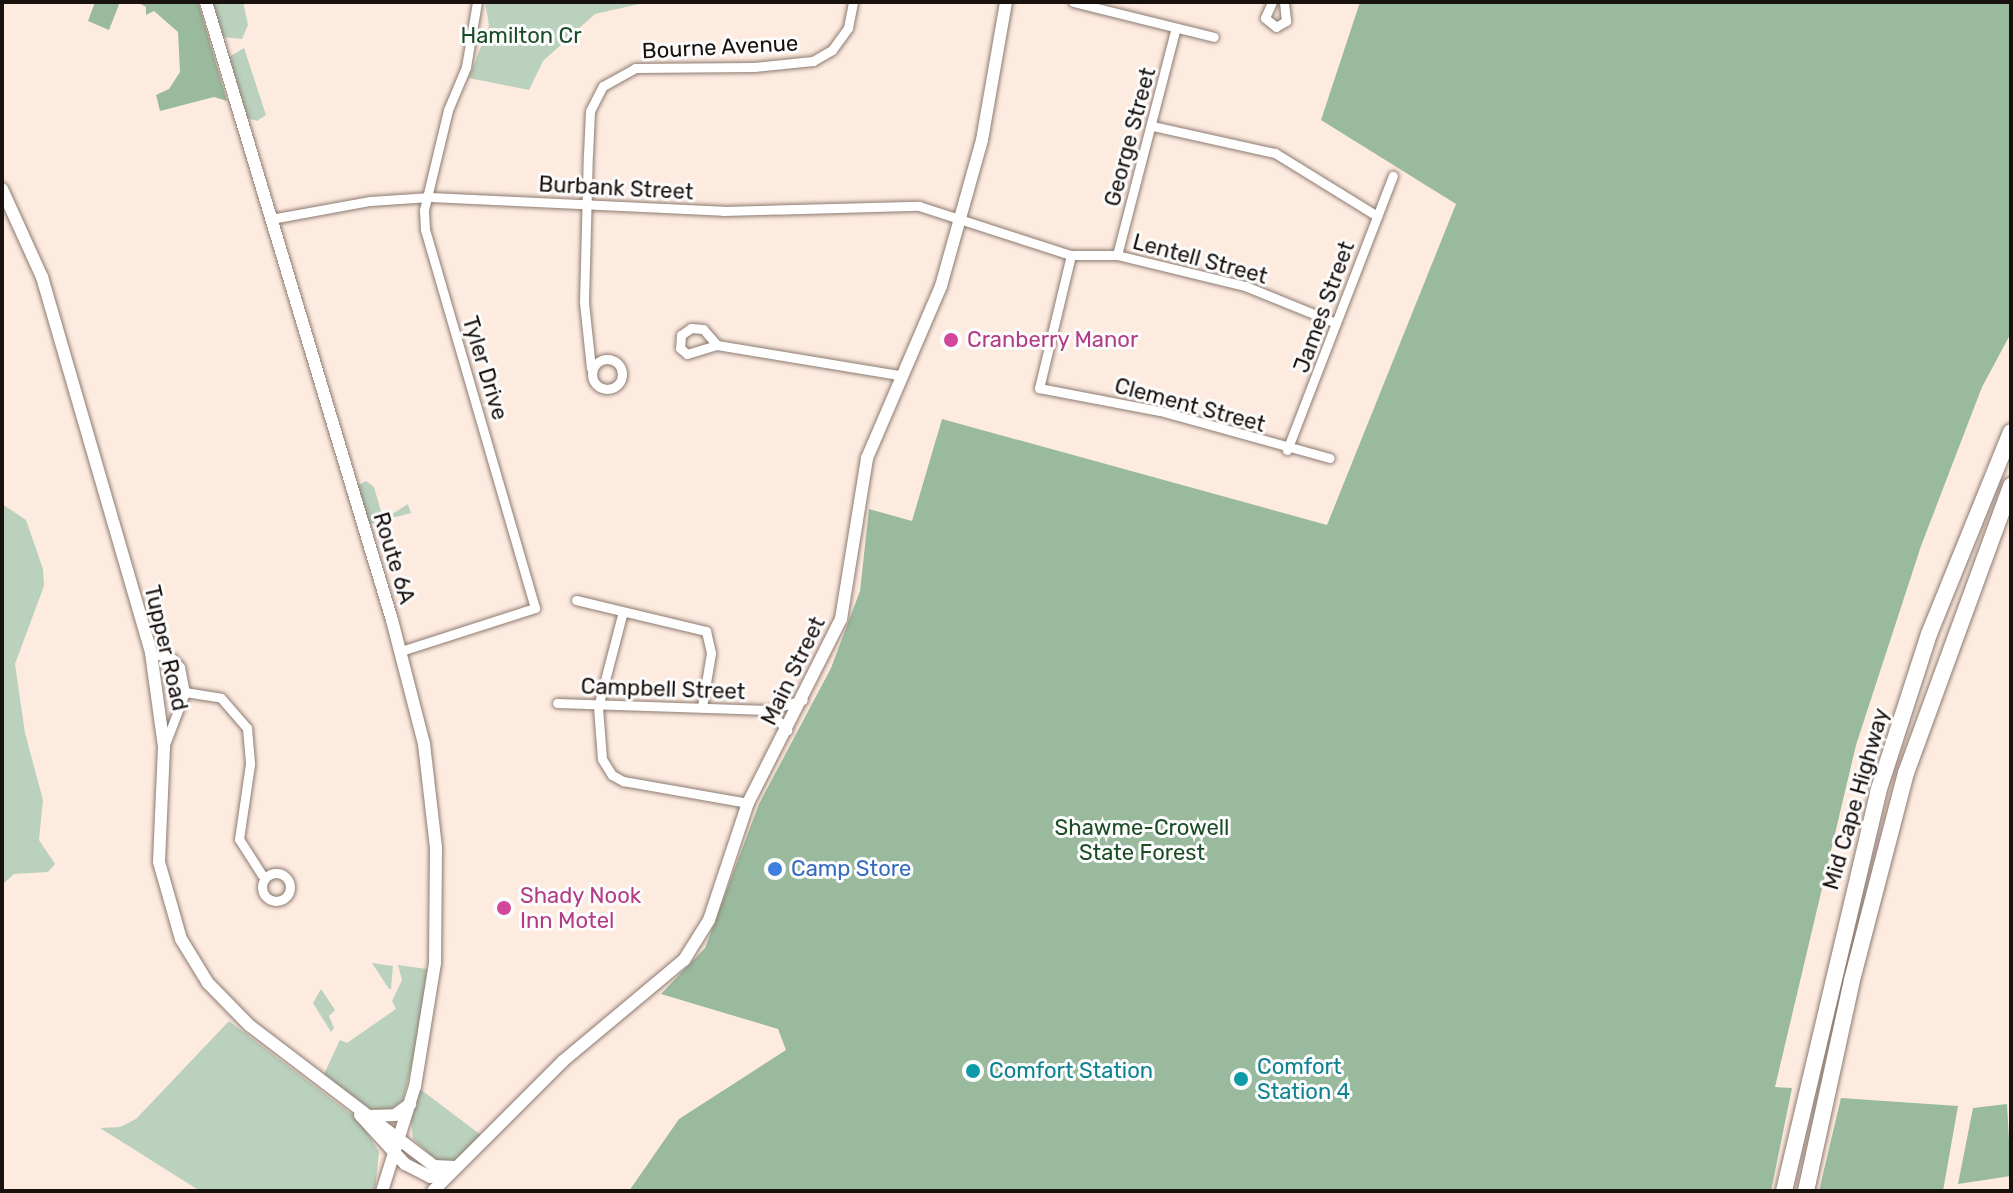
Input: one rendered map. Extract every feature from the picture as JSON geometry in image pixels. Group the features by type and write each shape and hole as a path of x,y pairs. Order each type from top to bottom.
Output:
{"highway":[{"name":"Mid Cape Highway","path":"1784,1191 1878,792 1929,634 2011,432"},
{"name":"Mid Cape Highway","path":"1806,1191 1852,980 1906,773 2011,486"}],"main road":[{"name":"Route 6A","path":"206,2 401,651 424,744 436,848 435,963 410,1104 382,1191"},
{"name":"Main Street","path":"433,1191 563,1061 649,995 684,960 722,887 748,803 803,700 844,607 867,458 899,375 941,286 982,140 1006,2"},
{"name":"Tupper Road","path":"2,189 35,255 151,653 164,747 159,862 167,903 190,957 231,1010 400,1139"},
{"path":"370,1116 395,1115 410,1104"},
{"name":"Tupper Road","path":"353,1106 395,1156"},
{"path":"400,1139 438,1168 454,1169"},
{"path":"395,1156 430,1177 454,1169"}],"street":[{"name":"Tyler Drive","path":"401,651 535,608 425,230 424,210 430,197 448,110 472,43 477,2"},
{"name":"Bourne Avenue","path":"591,368 584,302 590,111 616,75 660,66 754,67 813,61 832,50 848,28 853,2"},
{"path":"1073,2 1155,19 1175,30 1214,37"},
{"path":"1272,2 1265,18 1276,27 1286,21 1284,2"},
{"name":"George Street","path":"1117,255 1153,126 1175,30"},
{"path":"1153,126 1275,153 1377,216"},
{"name":"James Street","path":"1287,450 1393,176"},
{"name":"Burbank Street","path":"271,219 370,201 430,197 587,207 723,211 883,204 919,206 960,217"},
{"name":"Lentell Street","path":"960,217 1071,255 1117,255 1245,286 1336,323"},
{"name":"Clement Street","path":"1071,255 1039,388 1160,411 1287,450 1330,458"},
{"path":"717,345 899,375"},
{"path":"576,600 622,615 659,617 706,631 711,653 702,707"},
{"path":"622,615 598,707 602,759 612,775 623,781 748,803"},
{"path":"151,653 173,659 180,667 185,692 164,747"},
{"path":"185,692 221,698 247,728 250,764 239,839 262,875"},
{"name":"Campbell Street","path":"557,703 598,707 768,710 803,700"},
{"name":"Campbell Street","path":"768,710 787,730"}],"green space":[{"path":"95,2 120,2 109,30 88,21"},
{"path":"137,2 198,2 227,101 214,97 160,111 156,95 169,89 180,72 178,32 154,11 146,15 146,7"},
{"path":"211,2 243,2 248,25 242,39 221,37"},
{"name":"Hamilton Cr","path":"485,2 648,2 595,14 543,61 529,90 469,78 489,25"},
{"name":"Shawme-Crowell State Forest","path":"1360,2 2011,2 2011,333 1982,387 1921,546 1856,745 1775,1087 1792,1088 1771,1191 629,1191 679,1119 786,1050 778,1029 661,994 705,948 759,804 831,668 860,591 869,509 912,521 942,419 1327,525 1456,204 1321,120"},
{"path":"244,48 266,115 257,121 247,118 229,57"},
{"path":"366,481 374,487 381,511 392,514 408,504 411,513 369,524 357,486"},
{"path":"2,504 26,520 43,569 44,586 15,664 25,733 43,800 39,840 55,864 48,872 14,874 2,885"},
{"path":"372,963 393,966 391,989 389,989"},
{"path":"398,965 427,969 419,1036 403,1100 389,1111 371,1110 324,1074 340,1040 347,1043 396,1009 392,1001 402,980"},
{"path":"321,989 335,1010 329,1016 334,1028 331,1032 313,1003"},
{"path":"229,1021 359,1120 379,1152 375,1191 200,1191 100,1128 120,1127 136,1119"},
{"path":"420,1089 481,1135 452,1163 439,1163 413,1139 411,1121"},
{"path":"1841,1098 1958,1106 1943,1191 1819,1191"},
{"path":"2007,1104 2011,1176 1958,1184 1973,1108"}],"place":[{"name":"Cranberry Manor","path":"951,340"},
{"name":"Camp Store","path":"775,869"},
{"name":"Shady Nook Inn Motel","path":"504,908"},
{"name":"Comfort Station","path":"973,1071"},
{"name":"Comfort Station 4","path":"1241,1079"}]}
